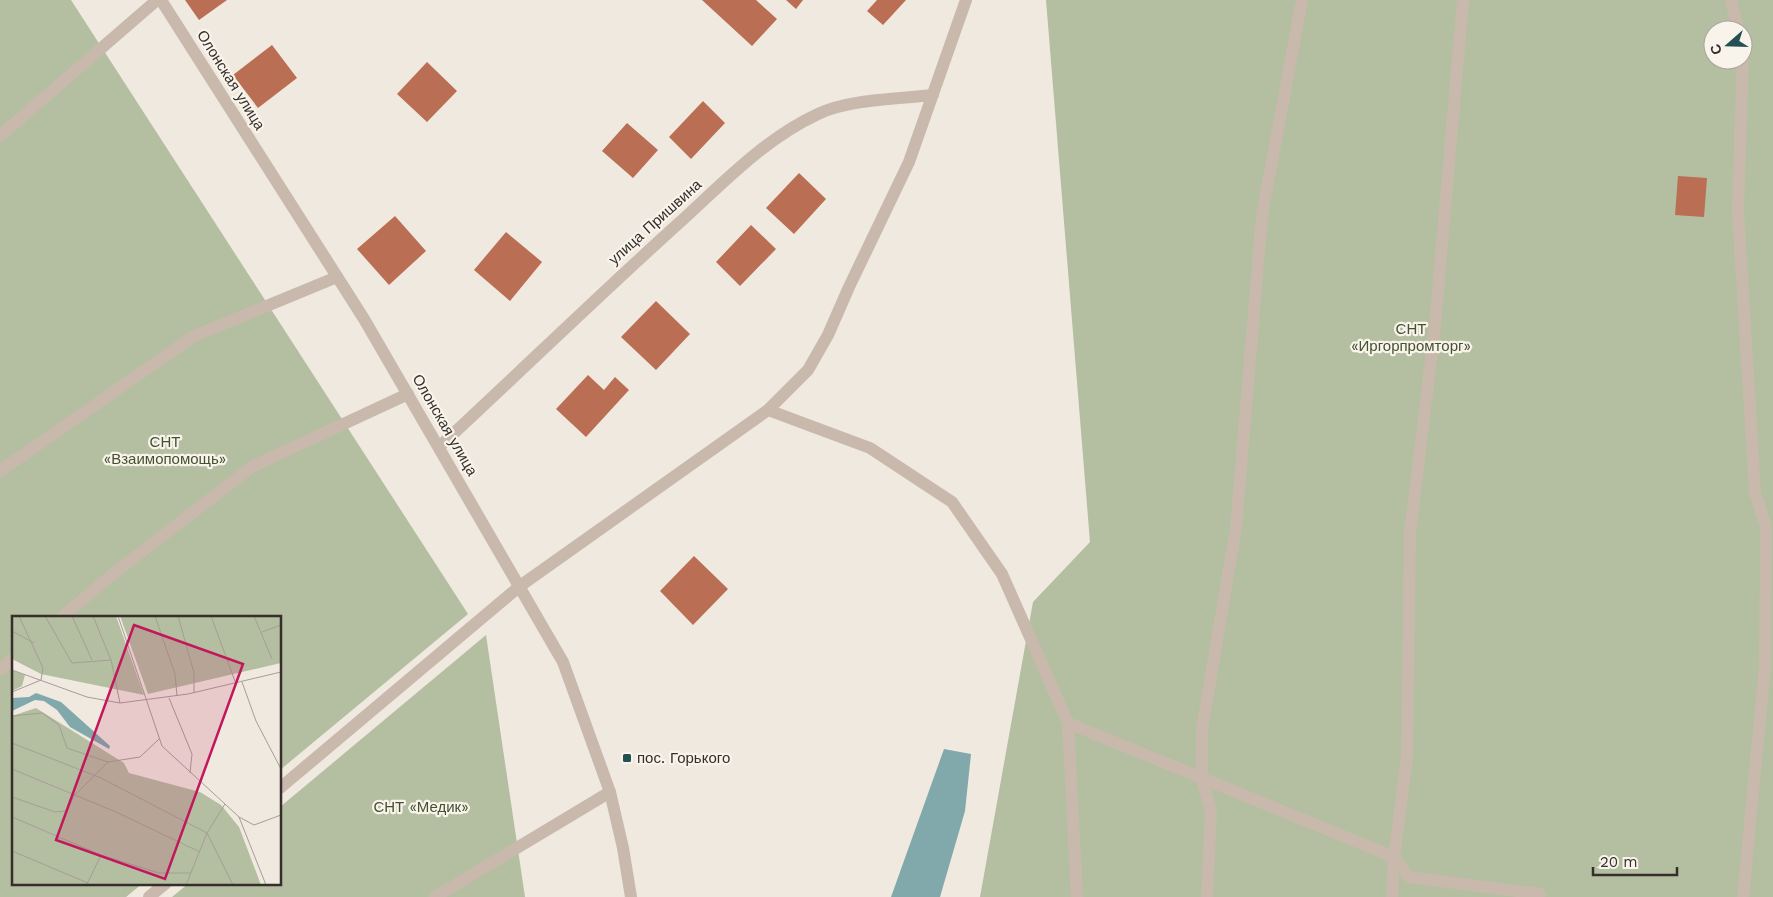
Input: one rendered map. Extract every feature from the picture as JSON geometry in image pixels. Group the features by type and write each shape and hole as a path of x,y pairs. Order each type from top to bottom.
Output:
{"street":[{"path":"0,136 157,0"},
{"name":"Олонская улица","path":"161,0 337,277 408,394 563,662 610,792 623,848 631,897"},
{"path":"281,787 520,586 768,410 808,370 828,335 909,162 966,0"},
{"path":"1207,897 1211,812 1202,780 1202,729 1236,528 1262,215 1302,0"},
{"path":"1392,897 1394,857 1407,756 1410,533 1435,326 1463,0"},
{"path":"1731,0 1736,20"},
{"path":"1742,70 1738,212 1755,492 1770,527 1764,666 1743,897"},
{"name":"улица Пришвина","path":"439,447 622,274 754,155 790,129 820,113 852,104 933,95"},
{"path":"0,471 194,336 337,277"},
{"path":"63,616 113,574 253,466 408,394"},
{"path":"768,410 870,448 952,502 1002,574 1068,723 1077,897"},
{"path":"0,670 12,660"},
{"path":"1068,723 1202,780 1394,857 1409,877 1541,896"},
{"path":"435,897 610,792"},
{"path":"149,897 165,884"}],"green space":[{"name":"СНТ «Взаимопомощь»","path":"0,0 71,0 468,614 281,769 281,616 12,616 12,884 142,884 126,897 0,897"},
{"name":"СНТ «Иргорпромторг»","path":"1046,0 1773,0 1773,897 980,897 1033,602 1090,542"},
{"name":"СНТ «Медик»","path":"486,635 525,897 172,897 188,884 281,884 281,806"}],"water":[{"path":"944,749 971,754 965,811 940,897 891,897"}],"building":[{"path":"185,0 227,0 199,20"},
{"path":"702,0 756,0 777,19 752,46"},
{"path":"786,0 803,0 796,9"},
{"path":"877,0 906,0 883,25 867,11"},
{"path":"272,45 297,78 258,108 233,75"},
{"path":"427,62 457,91 427,122 397,94"},
{"path":"703,101 725,123 691,159 669,137"},
{"path":"627,123 658,150 633,178 602,151"},
{"path":"799,173 826,199 794,234 766,208"},
{"path":"1678,176 1707,178 1704,217 1675,215"},
{"path":"395,216 426,251 389,285 357,249"},
{"path":"751,225 776,249 740,286 716,262"},
{"path":"506,232 542,262 510,301 474,270"},
{"path":"656,301 690,334 656,370 621,337"},
{"path":"588,375 604,390 615,377 629,390 586,437 556,409"},
{"path":"694,556 728,589 693,625 660,591"}],"place":[{"name":"пос. Горького","path":"627,758"}]}
